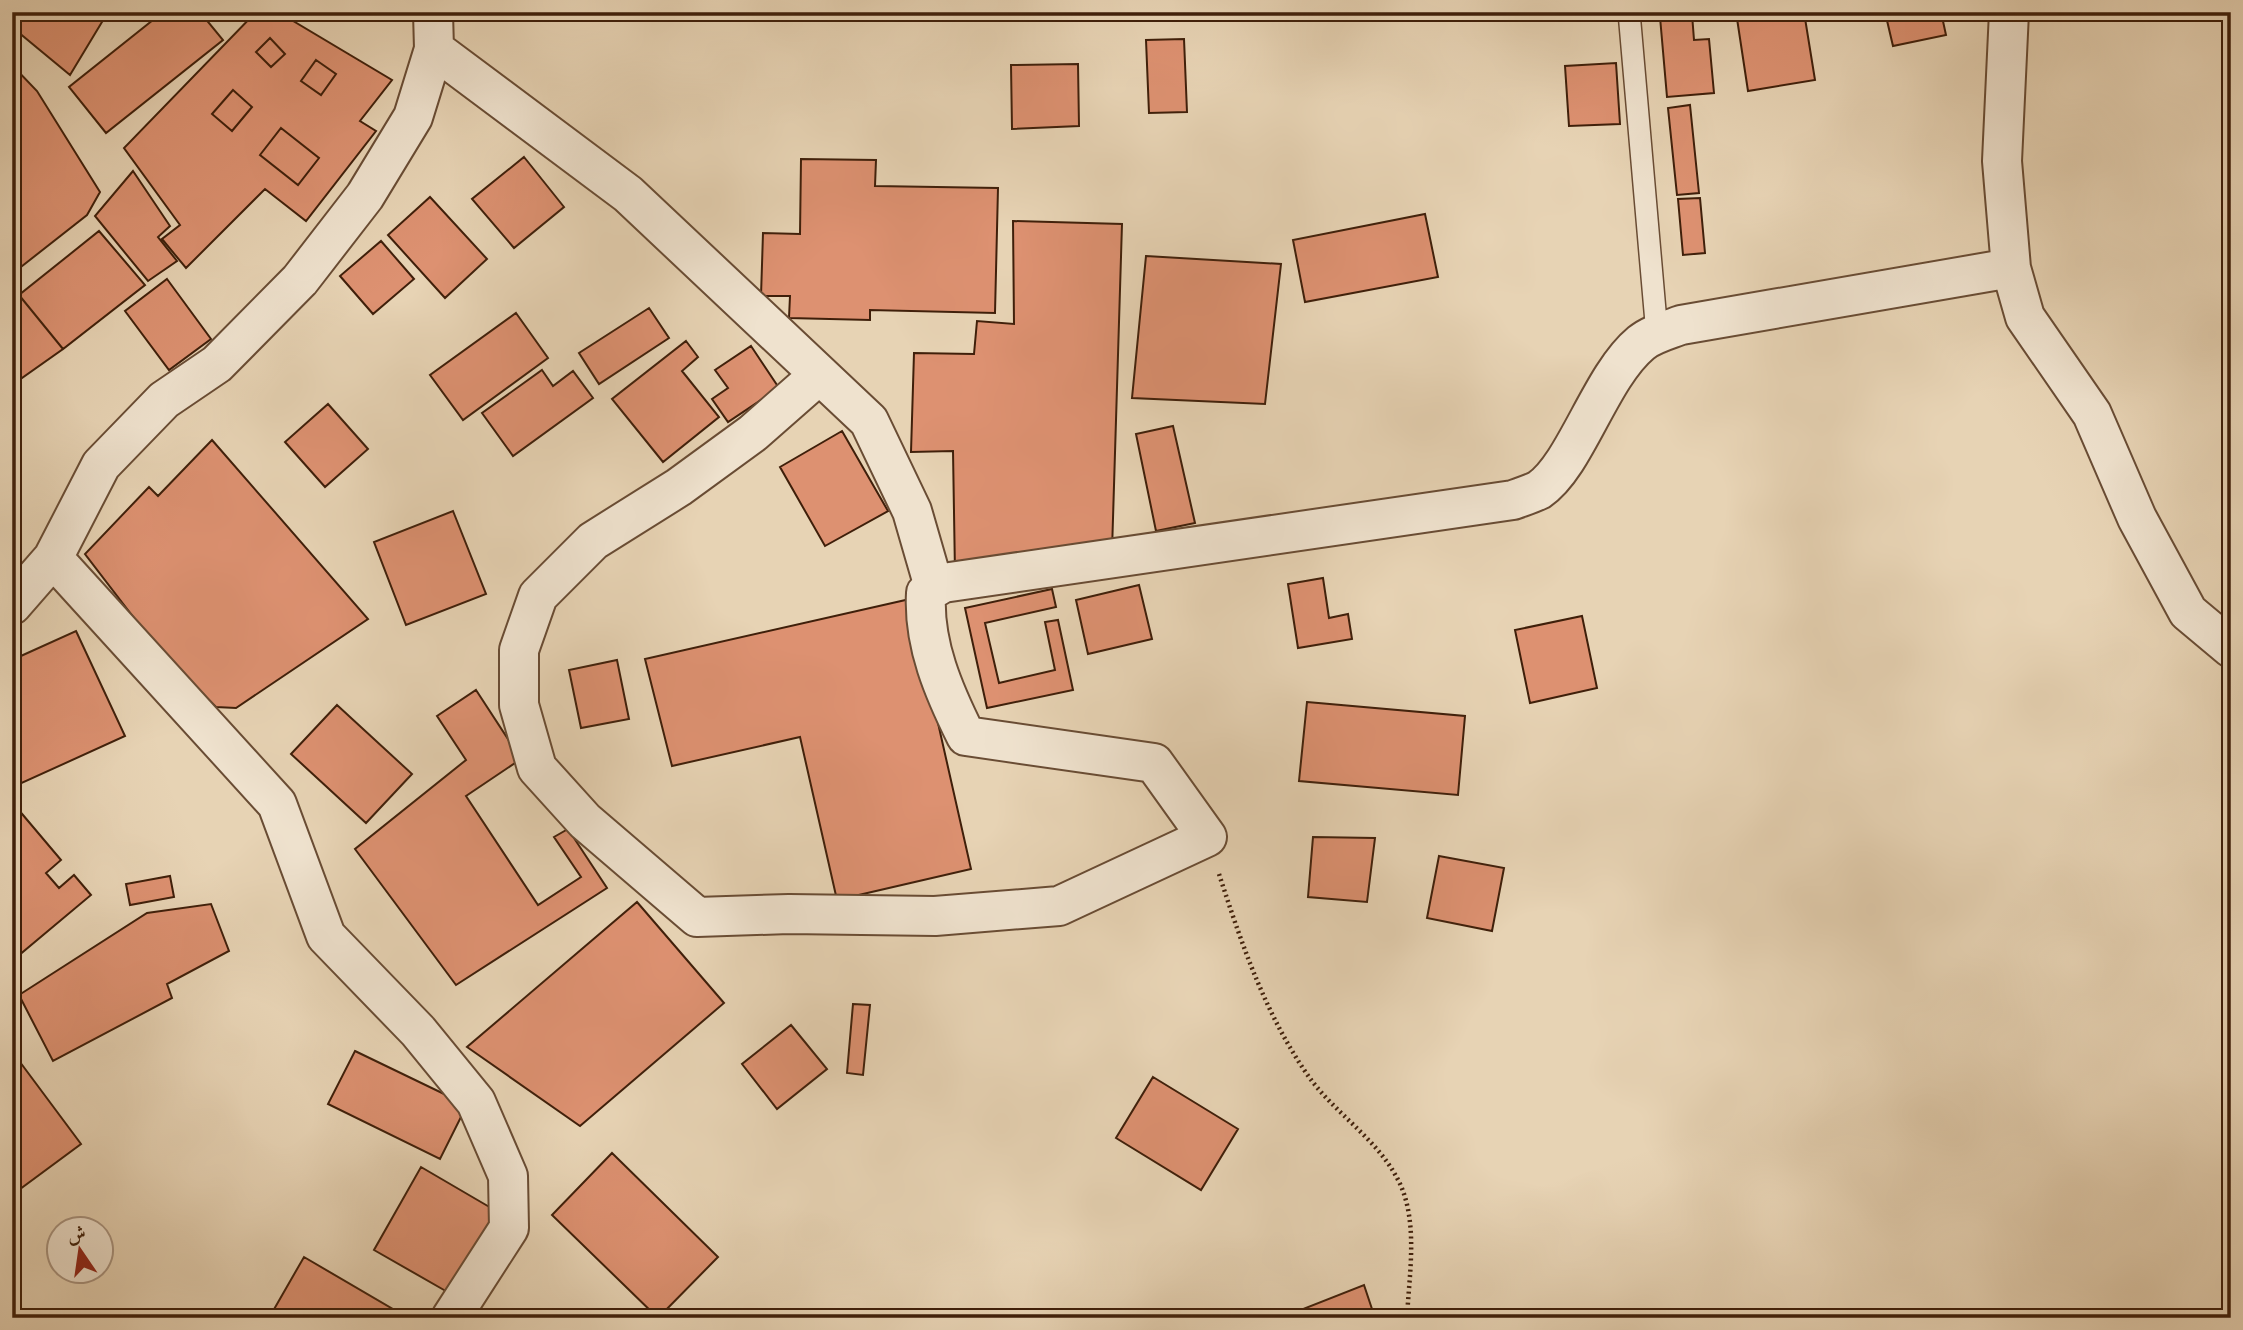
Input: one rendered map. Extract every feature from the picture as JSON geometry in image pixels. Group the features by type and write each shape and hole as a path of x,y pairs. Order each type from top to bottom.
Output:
{"street":[{"path":"2009,12 2002,161 2011,268 2025,317 2092,414 2137,518 2188,612 2231,648"},
{"path":"12,604 53,558 101,465 164,400 217,364 300,280 365,196 413,117 433,31 628,194 869,421 912,510 934,587"},
{"path":"819,375 753,433 679,486 593,541 538,596 519,650 519,705 537,768 585,821 696,916 936,916 1059,906 1207,837 1154,763 966,736 947,698 931,649 925,608 926,593 934,587 943,583 1514,500 1540,489 1560,466 1604,390 1641,344 1657,334 1681,325 2011,268"},
{"path":"53,558 277,803 326,936 418,1031 476,1102 509,1176 509,1228 451,1318"}],"lane":[{"path":"1629,12 1657,334"}],"path":[{"path":"1207,837 1242,944 1277,1025 1311,1079 1377,1148 1401,1186 1410,1220 1407,1318"}],"building":[{"path":"12,12 108,12 70,75 12,27"},
{"path":"163,12 200,12 223,40 106,133 69,87"},
{"path":"256,12 278,12 392,80 360,121 376,131 306,221 265,189 186,268 162,239 180,225 124,148","holes":["270,38 285,54 271,67 256,52","316,60 336,74 321,95 301,81","233,90 252,107 232,131 212,114","281,128 319,158 298,185 260,155"]},
{"path":"1736,12 1804,12 1815,80 1748,91"},
{"path":"1885,12 1941,12 1946,35 1893,46"},
{"path":"1692,14 1694,40 1709,39 1714,93 1667,97 1660,17"},
{"path":"270,38 285,54 271,67 256,52"},
{"path":"1184,39 1187,112 1149,113 1146,40"},
{"path":"316,60 336,74 321,95 301,81"},
{"path":"1616,63 1620,124 1569,126 1565,66"},
{"path":"1078,64 1079,126 1012,129 1011,65"},
{"path":"12,65 37,91 100,192 87,215 12,274"},
{"path":"233,90 252,107 232,131 212,114"},
{"path":"1690,105 1699,193 1677,195 1668,108"},
{"path":"281,128 319,158 298,185 260,155"},
{"path":"524,157 564,207 514,248 472,199"},
{"path":"801,159 876,160 875,186 998,188 995,313 870,310 870,320 789,318 790,296 761,296 763,233 800,234"},
{"path":"133,171 170,226 158,237 177,261 148,281 95,216"},
{"path":"430,197 487,259 445,298 388,235"},
{"path":"1700,198 1705,253 1683,255 1678,199"},
{"path":"1425,214 1438,277 1305,302 1293,240"},
{"path":"1013,221 1122,224 1112,551 955,573 953,451 911,452 914,353 974,354 977,321 1014,324"},
{"path":"99,231 145,285 63,349 19,295"},
{"path":"381,241 414,279 373,314 340,276"},
{"path":"1146,256 1281,264 1265,404 1132,398"},
{"path":"167,279 211,339 169,370 125,311"},
{"path":"19,295 63,349 12,385 12,299"},
{"path":"649,308 669,338 599,384 579,353"},
{"path":"516,313 548,358 463,420 430,375"},
{"path":"686,341 698,357 682,371 719,417 663,462 612,399"},
{"path":"751,346 779,388 728,422 712,399 728,388 715,370"},
{"path":"542,370 553,386 573,371 593,398 513,456 482,413"},
{"path":"328,404 368,449 325,487 285,442"},
{"path":"1173,426 1195,523 1156,531 1136,434"},
{"path":"842,431 888,511 825,546 780,467"},
{"path":"212,440 368,619 236,708 216,707 157,648 85,554 149,487 158,496"},
{"path":"453,511 486,594 406,625 374,542"},
{"path":"1323,578 1329,618 1348,614 1352,639 1298,648 1288,584"},
{"path":"1139,585 1152,639 1088,654 1076,600"},
{"path":"1052,589 1056,607 985,623 999,683 1055,670 1045,622 1058,620 1073,690 987,708 965,608"},
{"path":"910,599 971,869 837,900 800,737 672,766 645,659"},
{"path":"1582,616 1597,688 1530,703 1515,630"},
{"path":"76,631 125,736 15,786 12,780 12,660"},
{"path":"617,660 629,719 581,728 569,670"},
{"path":"476,690 521,759 466,796 538,905 581,877 554,837 568,829 607,888 456,985 355,849 466,760 437,716"},
{"path":"1307,702 1465,716 1458,795 1299,781"},
{"path":"337,705 412,774 366,823 291,754"},
{"path":"12,802 61,860 46,873 59,888 74,875 91,895 12,961"},
{"path":"1313,837 1375,838 1367,902 1308,897"},
{"path":"1439,856 1504,868 1492,931 1427,918"},
{"path":"170,876 174,897 130,905 126,884"},
{"path":"637,902 724,1003 580,1126 467,1047"},
{"path":"211,904 229,951 167,984 172,998 53,1061 19,995 147,913"},
{"path":"853,1004 870,1005 863,1075 847,1073"},
{"path":"791,1025 827,1069 777,1109 742,1064"},
{"path":"355,1051 467,1105 440,1159 328,1104"},
{"path":"17,1058 81,1144 12,1195 12,1061"},
{"path":"1153,1077 1238,1129 1201,1190 1116,1138"},
{"path":"612,1153 718,1257 658,1318 552,1215"},
{"path":"421,1167 498,1212 451,1294 374,1250"},
{"path":"304,1257 403,1315 402,1318 269,1318"},
{"path":"1364,1285 1375,1318 1306,1318 1303,1309"}]}
